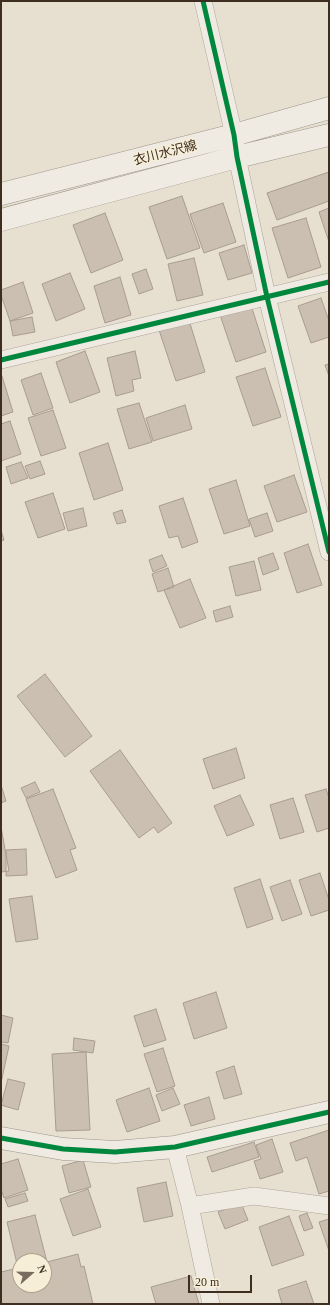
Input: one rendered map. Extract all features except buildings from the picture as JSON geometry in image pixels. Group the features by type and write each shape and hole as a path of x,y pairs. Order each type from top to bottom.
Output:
{"main road":[{"name":"衣川水沢線","path":"1,194 234,135 329,108"},
{"name":"衣川水沢線","path":"1,220 237,157 329,135"},
{"path":"1,1138 63,1149 115,1152 175,1147 329,1112"}],"street":[{"path":"202,1 234,135 237,157 267,297 329,552"},
{"path":"1,360 329,282"},
{"path":"175,1147 190,1206 211,1304"},
{"path":"190,1206 254,1196 329,1206"}],"cycle path":[{"path":"203,1 234,135 237,157 267,297 329,552"},
{"path":"1,360 329,282"},
{"path":"1,1138 63,1149 115,1152 175,1147 329,1112"}]}
